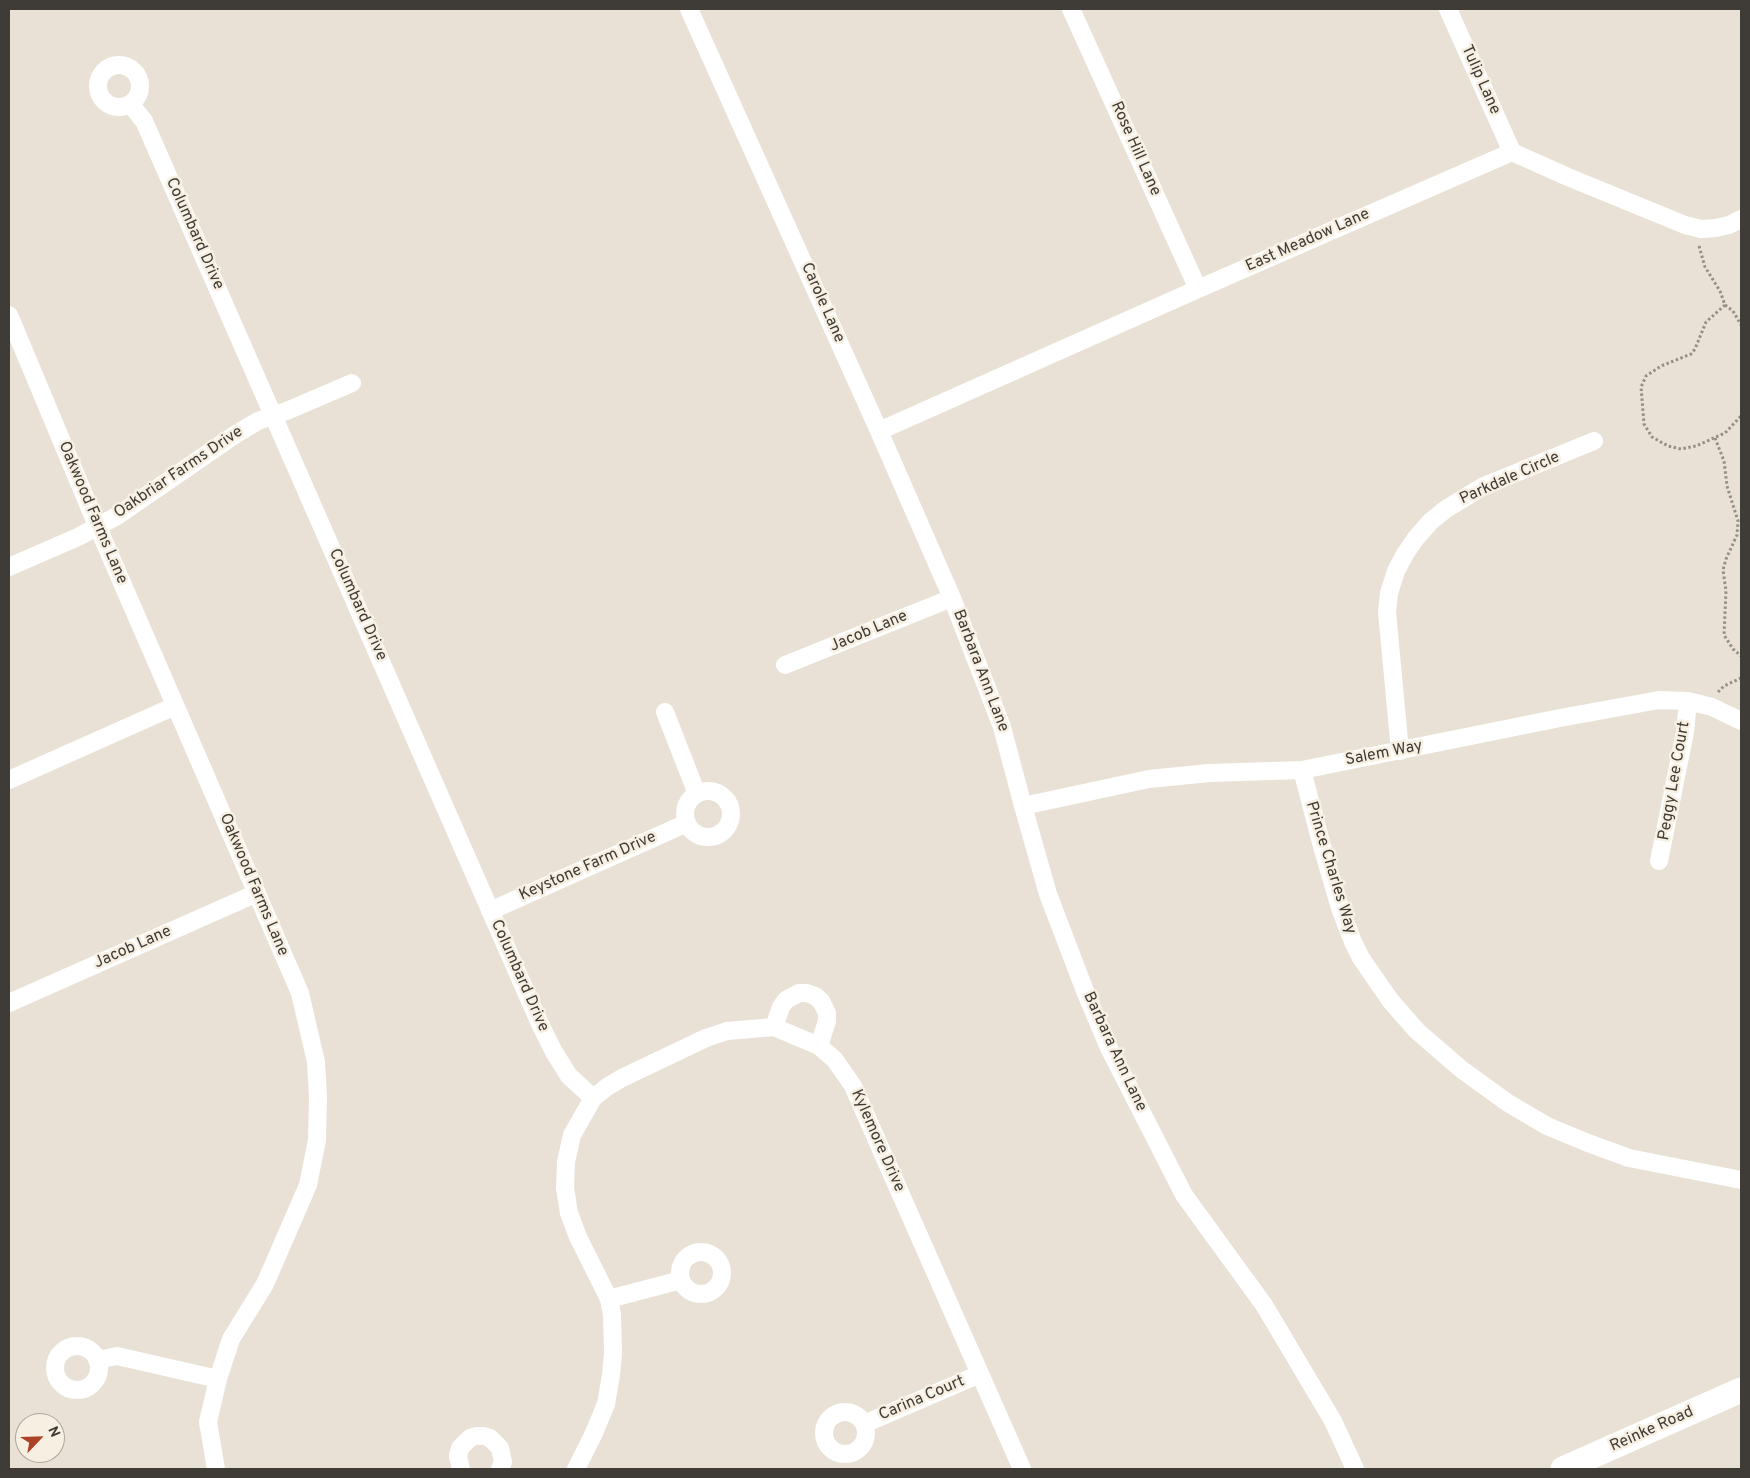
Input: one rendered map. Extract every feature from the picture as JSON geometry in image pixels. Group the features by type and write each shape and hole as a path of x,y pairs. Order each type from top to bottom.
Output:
{"street":[{"name":"Carole Lane","path":"689,9 952,598"},
{"name":"Rose Hill Lane","path":"1071,9 1198,289"},
{"name":"Tulip Lane","path":"1448,9 1512,152"},
{"name":"Columbard Drive","path":"130,105 144,121 490,911 554,1052 569,1076 594,1098"},
{"name":"East Meadow Lane","path":"879,431 1512,152"},
{"path":"1512,152 1685,225 1705,229 1729,225 1741,219"},
{"name":"Oakwood Farms Lane","path":"9,315 98,527 300,993 316,1062 318,1097 316,1140 308,1185 265,1284 231,1339 218,1379 208,1422 216,1469"},
{"name":"Oakbriar Farms Drive","path":"9,567 98,527 117,516 236,434 258,421 274,416 352,382"},
{"name":"Parkdale Circle","path":"1400,750 1387,612 1389,593 1396,571 1405,554 1430,522 1446,509 1484,486 1594,442"},
{"name":"Jacob Lane","path":"785,665 952,598"},
{"name":"Barbara Ann Lane","path":"952,598 1002,727 1022,806 1048,894 1109,1048 1184,1195 1264,1305 1333,1421 1355,1469"},
{"name":"Salem Way","path":"1022,806 1149,779 1302,770 1659,700 1688,701 1710,706 1741,721"},
{"name":"Peggy Lee Court","path":"1659,861 1685,732 1688,701"},
{"path":"9,780 176,706"},
{"path":"665,712 697,794"},
{"name":"Prince Charles Way","path":"1302,770 1330,875 1353,942 1361,958 1390,1000 1417,1031 1461,1069 1508,1103 1547,1126 1629,1158 1741,1180"},
{"path":"704,791 712,792 719,794 725,800 730,814 729,822 720,834 704,837 697,835 691,830 687,823 685,810 691,798 697,794 704,791"},
{"name":"Keystone Farm Drive","path":"490,911 687,823"},
{"name":"Jacob Lane","path":"9,1003 257,893"},
{"path":"774,1027 786,1000 799,994 807,993 815,996 821,1001 827,1013 827,1021 818,1046"},
{"name":"Kylemore Drive","path":"594,1098 622,1078 706,1038 727,1031 774,1027 818,1046 835,1060 853,1086 1022,1469"},
{"path":"576,1469 606,1404 614,1353 609,1299 578,1237 569,1213 564,1188 566,1162 572,1136 594,1098"},
{"path":"609,1299 681,1280"},
{"path":"97,1360 117,1356 218,1379"},
{"name":"Carina Court","path":"864,1424 980,1374"},
{"name":"Reinke Road","path":"1562,1469 1741,1390"},
{"path":"461,1469 458,1456 460,1448 464,1443 476,1436 490,1438 500,1448 503,1454 501,1469"}],"path":[{"path":"1705,229 1698,246 1705,267 1720,292 1725,305 1734,311 1741,325"},
{"path":"1725,305 1706,322 1695,349 1690,354 1661,366 1646,376 1641,387 1644,424 1652,437 1668,446 1681,449 1696,446 1725,433 1741,416"},
{"path":"1715,438 1724,461 1727,486 1738,521 1737,535 1723,570 1726,591 1724,635 1732,649 1741,656"},
{"path":"1710,706 1715,695 1724,686 1741,678"}]}
